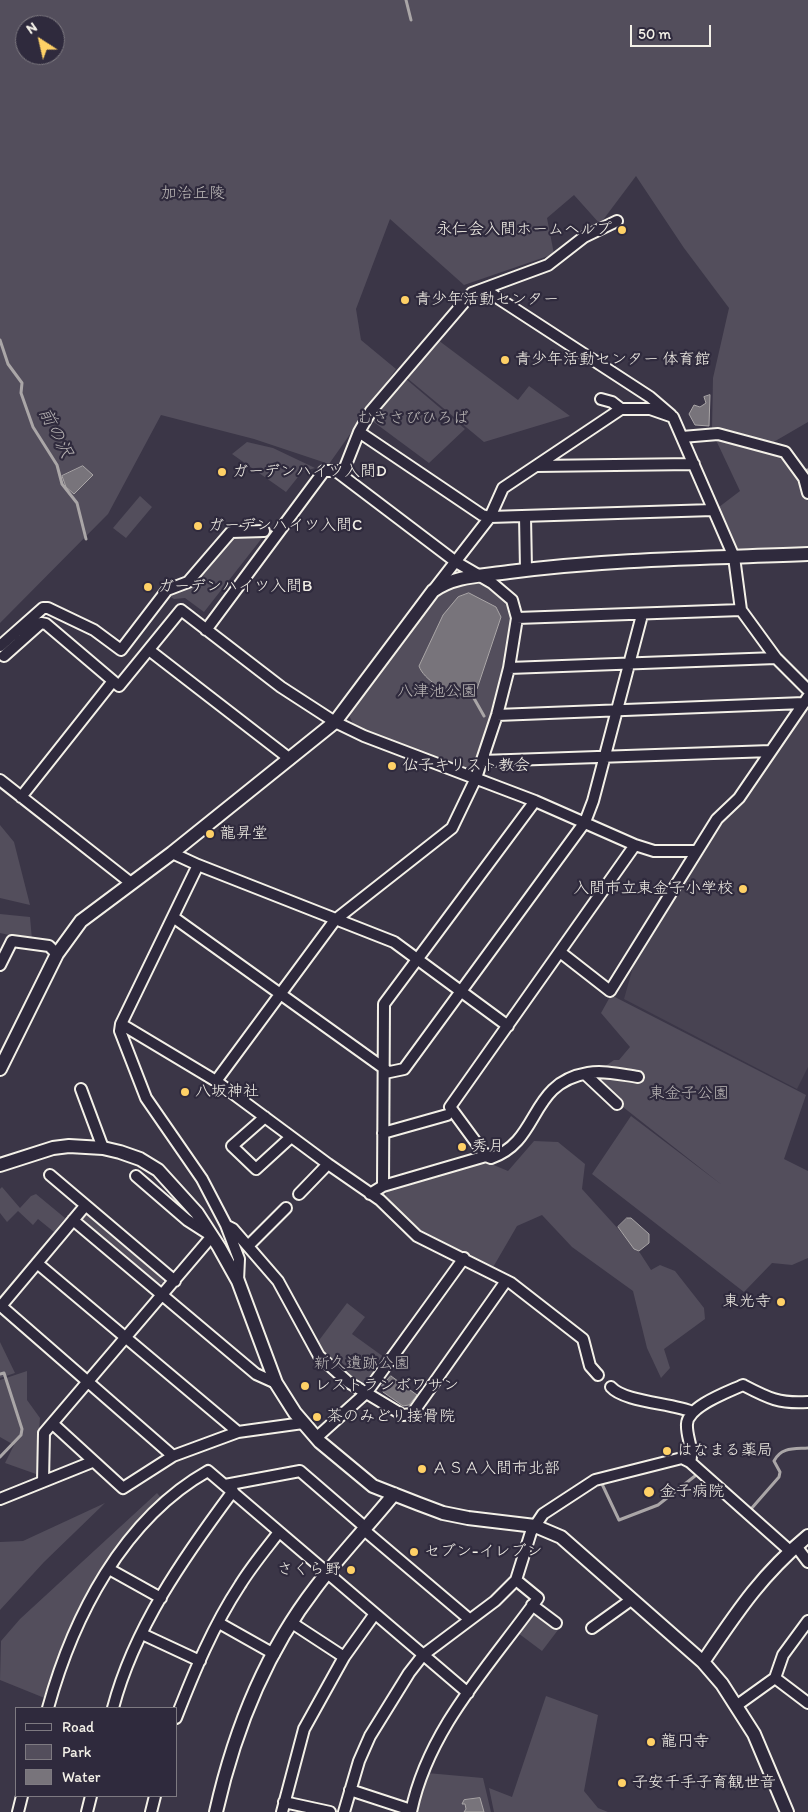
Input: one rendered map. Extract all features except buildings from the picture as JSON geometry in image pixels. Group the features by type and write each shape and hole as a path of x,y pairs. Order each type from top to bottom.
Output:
{"street":[{"path":"342,475 358,432 371,411 446,320 472,292 548,264 584,237 617,221"},
{"path":"484,289 650,397 673,418 734,557 740,610 776,658 808,690"},
{"path":"601,399 612,402 622,409"},
{"path":"0,1069 4,1053 56,954 81,921 172,853 335,722 490,517 503,488 622,409 650,409 673,418"},
{"path":"358,432 482,515 490,517 713,510"},
{"path":"682,438 718,434 785,452 804,478 808,493"},
{"path":"535,466 694,464"},
{"path":"206,630 324,471 336,471 456,562 477,576 492,583 512,600 516,618 509,668 497,714 476,778 452,828 335,920 216,1081"},
{"path":"525,516 526,570"},
{"path":"2,651 39,610 48,608 94,630 121,650 167,590 188,582 231,532 264,531"},
{"path":"433,591 453,579 526,570 630,561 808,554"},
{"path":"2,651 40,623 46,624 119,686 181,610 281,687 335,722 391,748 476,778 585,822 635,845 654,851 697,851"},
{"path":"516,618 740,610"},
{"path":"173,917 385,1071 404,1069 585,822 591,808 642,615"},
{"path":"149,650 290,759"},
{"path":"509,668 776,658"},
{"path":"21,797 113,681"},
{"path":"497,714 617,711 806,700"},
{"path":"560,952 610,992 717,819 739,798 806,700"},
{"path":"482,760 771,751"},
{"path":"0,780 131,883"},
{"path":"383,1186 382,1133 385,1123 384,1004 535,802"},
{"path":"486,1156 450,1107 635,845"},
{"path":"172,853 335,920 394,942 508,1026"},
{"path":"198,865 121,1024 120,1031 146,1098 202,1178 226,1225 239,1259 238,1281"},
{"path":"0,965 12,941 49,946 56,954"},
{"path":"121,1024 216,1081 380,1200 417,1236 464,1258 506,1281 584,1340 590,1366 598,1376"},
{"path":"586,1074 617,1104"},
{"path":"370,1194 383,1186 486,1156 491,1158 510,1150 531,1122 547,1094 570,1077 586,1074 638,1077"},
{"path":"81,1089 103,1148"},
{"path":"382,1133 447,1115"},
{"path":"264,1117 232,1146 256,1170 291,1137"},
{"path":"0,1165 61,1147 103,1148 140,1159 158,1170 178,1189 212,1236 238,1281 276,1383 316,1438 372,1486 443,1513 535,1526 568,1541 631,1600 703,1662 736,1706 760,1747 787,1812"},
{"path":"299,1194 328,1164"},
{"path":"50,1175 174,1281"},
{"path":"136,1176 187,1220 212,1236"},
{"path":"85,1206 1,1306 173,1456"},
{"path":"248,1246 286,1208"},
{"path":"73,1220 256,1374 276,1383"},
{"path":"226,1225 248,1246 278,1281 319,1356 348,1382 400,1414 412,1414 506,1281"},
{"path":"43,1481 44,1434 212,1236"},
{"path":"316,1438 367,1392 464,1258"},
{"path":"37,1263 238,1432"},
{"path":"690,1462 692,1452 687,1424 697,1407 743,1385 769,1399 786,1403 808,1402"},
{"path":"611,1387 621,1394 679,1405 693,1412"},
{"path":"53,1424 92,1462 123,1488 173,1456 238,1432 304,1423"},
{"path":"344,1812 370,1736 409,1673 423,1655 516,1580 535,1526 543,1514 595,1480 682,1458 690,1462 808,1562"},
{"path":"0,1499 92,1462"},
{"path":"113,1707 142,1634 161,1598 229,1488 300,1471 469,1619"},
{"path":"48,1707 81,1617 109,1569 157,1510 184,1485 208,1472 468,1693"},
{"path":"216,1812 234,1743 255,1691 274,1654 292,1624 327,1574 394,1494"},
{"path":"178,1713 200,1661 219,1623 240,1585 278,1532"},
{"path":"703,1662 748,1594 793,1548 808,1536"},
{"path":"109,1569 161,1598"},
{"path":"350,1790 411,1811 418,1782 428,1756 468,1693 538,1598 516,1580"},
{"path":"592,1628 631,1600"},
{"path":"532,1606 556,1623"},
{"path":"330,1812 283,1807 304,1729 323,1690 374,1615"},
{"path":"736,1706 775,1678 783,1655 808,1621"},
{"path":"219,1623 274,1654"},
{"path":"292,1624 344,1657"},
{"path":"142,1634 200,1661"},
{"path":"775,1678 808,1703"},
{"path":"18,1812 22,1797"},
{"path":"87,1812 91,1797"},
{"path":"151,1812 155,1797"}],"shaded area":[{"name":"入間市立東金子小学校","path":"808,708 808,1067 797,1089 624,999 637,953 719,825 740,802"}],"green space":[{"name":"加治丘陵","path":"0,0 808,0 808,422 765,447 712,429 713,378 729,308 684,248 636,176 600,224 574,195 547,218 554,254 464,285 390,219 356,309 361,340 396,369 329,464 254,439 161,415 108,514 0,623"},
{"path":"438,340 518,400 529,386 570,416 484,442 407,378"},
{"name":"むささびひろば","path":"406,379 465,429 429,463 371,420"},
{"path":"715,438 784,455 802,479 808,501 808,547 738,552 719,507 740,491"},
{"path":"247,442 273,448 315,468 302,472 286,492 232,454"},
{"path":"140,496 152,507 126,538 113,528"},
{"path":"231,532 266,533 204,612 185,598 174,599 169,596"},
{"name":"八津池公園","path":"481,583 510,606 512,625 507,666 495,709 474,767 470,770 354,726 348,713 436,596 448,588"},
{"path":"0,825 14,842 30,905 0,898"},
{"path":"0,914 30,917 32,940 0,933"},
{"name":"東金子公園","path":"611,995 806,1095 784,1159 808,1171 808,1258 792,1265 772,1263 744,1292 592,1174 631,1116 722,1185 609,1096 593,1075 593,1069 604,1067 614,1060 619,1060 630,1047 601,1013"},
{"path":"534,1141 558,1142 585,1164 582,1189 640,1253 651,1270 660,1265 675,1271 704,1308 705,1319 664,1349 670,1368 661,1378 647,1348 633,1291 572,1247 542,1215 517,1226 492,1269 418,1230 385,1198 387,1190 475,1164 489,1163 508,1171"},
{"path":"2,1187 20,1208 31,1196 36,1194 65,1218 54,1232 38,1219 33,1225 18,1211 7,1222 0,1213 0,1189"},
{"path":"86,1213 164,1277 163,1283 157,1284 81,1220"},
{"name":"新久遺跡公園","path":"347,1303 365,1317 352,1334 388,1360 371,1383 361,1385 348,1377 330,1361 317,1343"},
{"path":"0,1342 15,1373 0,1378"},
{"path":"27,1371 27,1400 40,1418 36,1474 5,1463 14,1445 0,1437 0,1380"},
{"path":"157,1493 163,1500 112,1555 90,1590 76,1620 47,1699 0,1680 1,1641 20,1619"},
{"path":"105,1503 44,1562 0,1610 0,1542 23,1541"},
{"path":"534,1612 558,1630 542,1651 518,1633"},
{"path":"546,1696 598,1715 584,1791 598,1808 608,1812 494,1812 489,1788 512,1797"},
{"path":"427,1773 483,1778 491,1812 415,1812"}],"water":[{"path":"710,395 709,426 695,425 689,414 694,405 700,407 706,403 704,397"},
{"path":"83,466 93,475 74,494 66,487 62,476"},
{"path":"469,593 496,607 501,617 477,689 462,695 443,689 431,681 421,671 419,666 443,615 458,597"},
{"path":"627,1218 631,1218 649,1234 649,1243 639,1251 634,1249 618,1227"},
{"path":"391,1376 417,1395 409,1405 403,1406 383,1392 382,1386"},
{"path":"480,1798 484,1812 464,1812 466,1809 465,1804 462,1804 464,1800"}],"waterway":[{"path":"406,0 411,20"},
{"name":"前の沢","path":"0,340 8,364 22,383 21,393 33,427 57,465 62,484 77,503 86,539"},
{"path":"471,693 484,716"},
{"path":"0,1374 4,1373 22,1429 21,1435 0,1457"},
{"path":"751,1509 779,1477 780,1472 774,1461 777,1456 784,1451 808,1448"},
{"path":"602,1484 619,1520 658,1505 695,1476"}],"place":[{"name":"永仁会入間ホームヘルプ","path":"622,230"},
{"name":"青少年活動センター","path":"405,300"},
{"name":"青少年活動センター 体育館","path":"505,360"},
{"name":"ガーデンハイツ入間D","path":"222,472"},
{"name":"ガーデンハイツ入間C","path":"198,526"},
{"name":"ガーデンハイツ入間B","path":"148,587"},
{"name":"仏子キリスト教会","path":"392,766"},
{"name":"龍昇堂","path":"210,834"},
{"name":"入間市立東金子小学校","path":"743,889"},
{"name":"八坂神社","path":"185,1092"},
{"name":"秀月","path":"462,1147"},
{"name":"東光寺","path":"781,1302"},
{"name":"レストランボワサン","path":"305,1386"},
{"name":"茶のみどり接骨院","path":"317,1417"},
{"name":"はなまる薬局","path":"667,1451"},
{"name":"ＡＳＡ入間市北部","path":"422,1469"},
{"name":"金子病院","path":"649,1492"},
{"name":"セブン-イレブン","path":"414,1552"},
{"name":"さくら野","path":"351,1570"},
{"name":"龍円寺","path":"651,1742"},
{"name":"子安千手子育観世音","path":"622,1783"}]}
